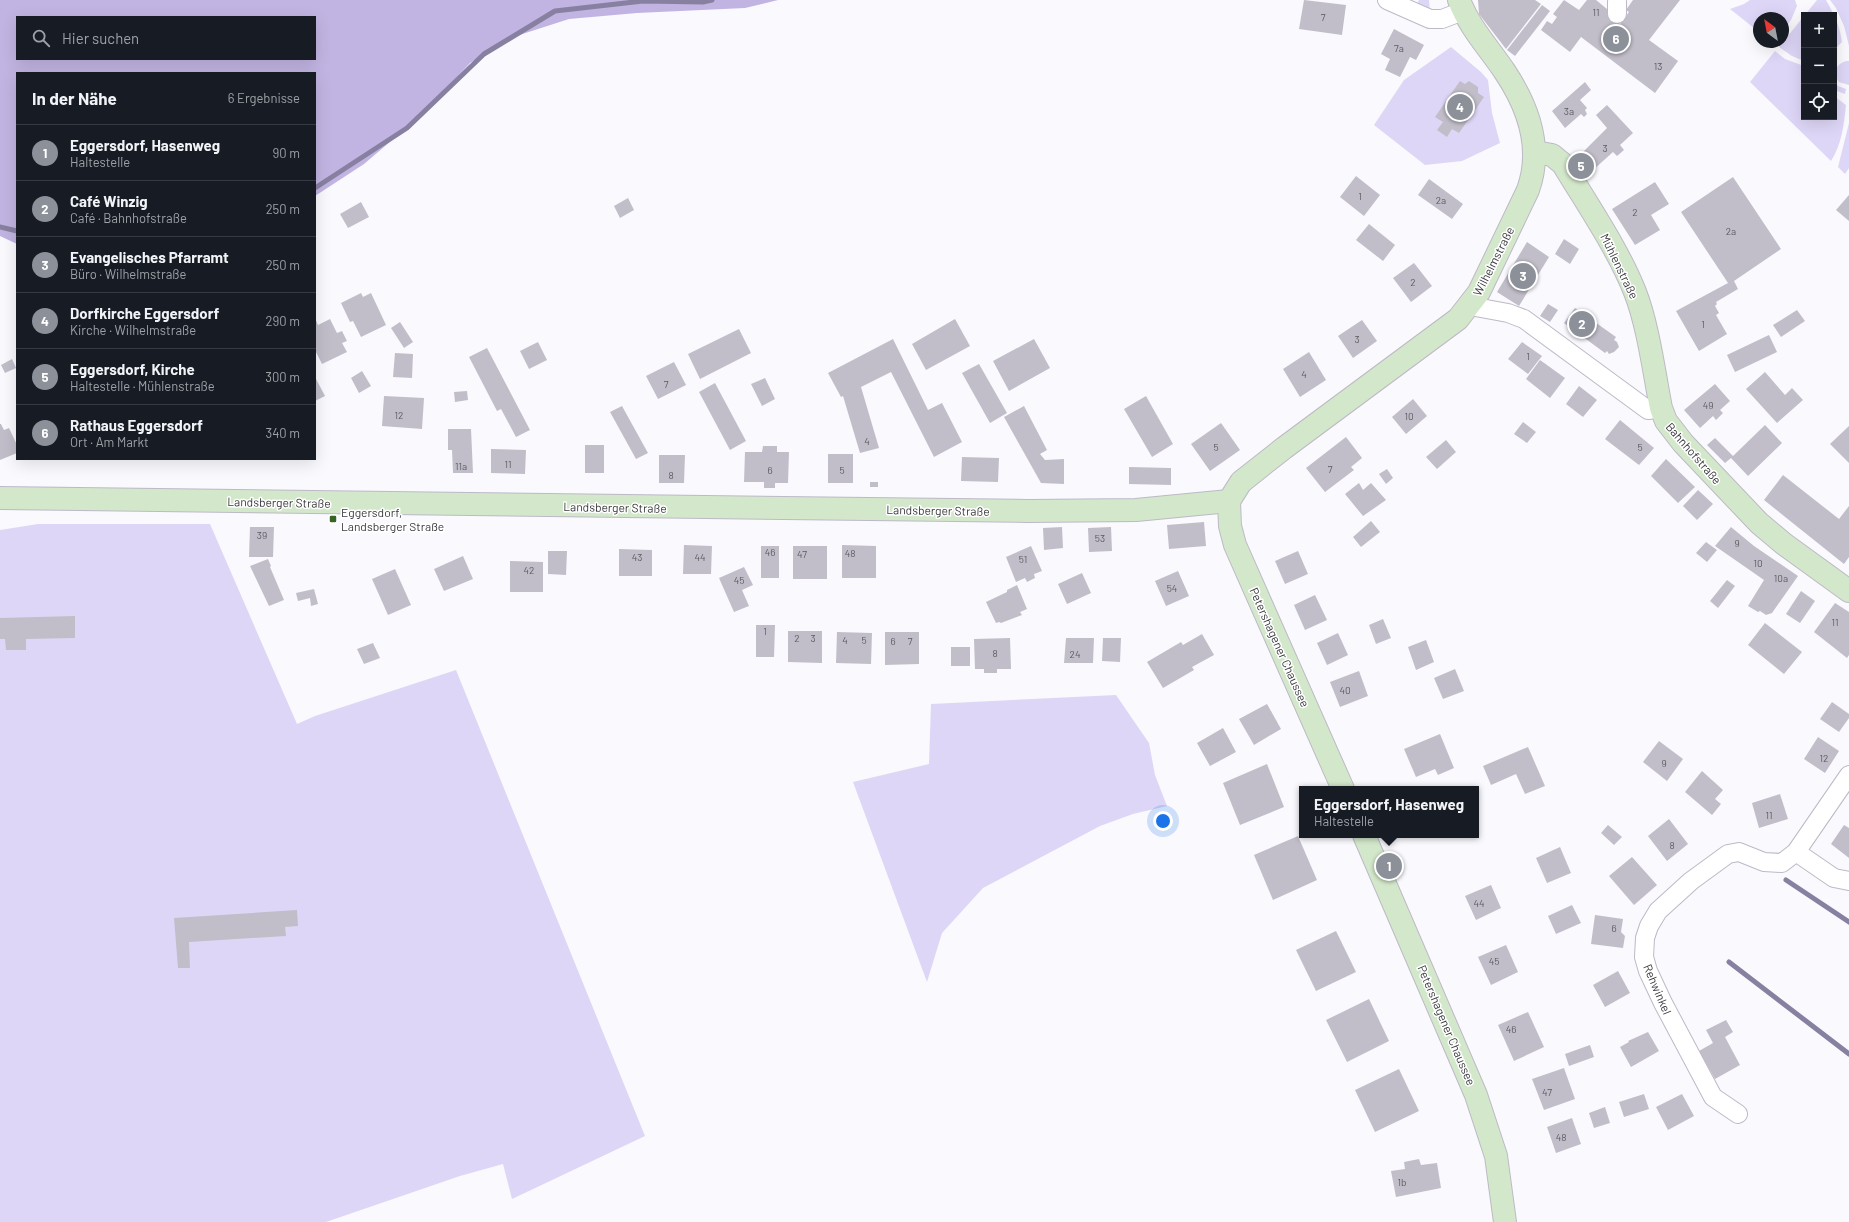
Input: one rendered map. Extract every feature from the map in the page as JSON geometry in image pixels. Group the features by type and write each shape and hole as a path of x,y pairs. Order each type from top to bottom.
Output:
{"main road":[{"name":"Wilhelmstraße","path":"1228,501 1241,482 1284,448 1458,319 1470,306 1479,292 1528,190 1533,177 1535,152 1530,121 1505,73 1476,32 1461,6"},
{"name":"Mühlenstraße","path":"1535,152 1552,155 1563,164 1625,270 1635,292 1642,313 1661,408"},
{"name":"Bahnhofstraße","path":"1661,408 1666,421 1683,443 1759,523 1784,544 1848,588"},
{"name":"Landsberger Straße","path":"0,498 1028,512 1136,510 1228,501"},
{"name":"Petershagener Chaussee","path":"1228,501 1230,526 1235,546 1342,786"},
{"name":"Petershagener Chaussee","path":"1365,838 1476,1095 1496,1156 1505,1222"}],"street":[{"path":"1387,0 1430,19 1442,19 1461,6"},
{"name":"Bahnhofstraße","path":"1470,306 1508,313 1524,319 1648,410 1661,408"},
{"name":"Rehwinkel","path":"1738,1114 1713,1097 1663,1003 1648,971 1644,957 1645,938 1649,926 1658,911 1691,880 1728,854 1739,852 1764,862 1782,863 1796,852 1849,776"},
{"path":"1796,852 1834,878 1849,881"}],"shaded area":[{"path":"0,0 778,0 745,8 637,13 569,19 510,38 470,63 418,118 364,164 316,195 316,72 16,72 16,244 0,236"},
{"path":"1419,0 1429,0 1430,12 1416,6"},
{"path":"1750,0 1795,0 1797,6 1789,23 1789,12 1753,12 1753,27 1730,9"},
{"path":"1817,0 1826,0 1832,12 1807,12"},
{"path":"1830,0 1849,0 1849,46 1844,26 1836,8"},
{"path":"1801,20 1801,60 1792,56 1780,48 1789,48 1789,35"},
{"path":"1837,22 1840,31 1842,42 1837,47"},
{"path":"1451,47 1481,72 1488,80 1492,113 1500,143 1462,161 1425,165 1374,125 1404,80"},
{"path":"1775,51 1785,59 1801,65 1801,120 1837,120 1837,98 1846,105 1840,141 1831,161 1750,82"},
{"path":"1849,61 1849,85 1839,82 1837,79 1837,68 1843,62"},
{"path":"1837,85 1846,89 1845,94 1837,91"},
{"path":"1849,123 1849,168 1845,174 1838,167"},
{"path":"38,524 210,524 297,724 315,716 456,670 645,1136 512,1199 503,1164 460,1176 326,1222 0,1222 0,530"},
{"path":"1116,695 1149,743 1155,775 1167,806 1133,814 1100,826 983,888 942,933 927,982 853,782 929,764 931,704"}],"building":[{"path":"1304,0 1346,5 1342,35 1299,29"},
{"path":"1478,0 1535,0 1541,4 1506,49 1479,14"},
{"path":"1564,0 1579,10 1587,0 1596,0 1613,14 1610,17 1620,24 1629,12 1626,10 1633,0 1680,0 1649,40 1678,61 1655,93 1581,37 1570,52 1541,30 1547,21 1552,24 1557,17 1553,14"},
{"path":"1542,5 1550,11 1515,56 1507,50"},
{"path":"1394,29 1424,45 1416,60 1410,57 1400,77 1385,70 1390,59 1381,54"},
{"path":"1460,81 1465,84 1469,81 1478,87 1478,93 1484,97 1459,133 1452,129 1447,137 1437,130 1443,122 1435,117"},
{"path":"1585,82 1591,90 1580,100 1587,108 1585,110 1587,114 1584,117 1581,114 1565,128 1552,111"},
{"path":"1607,105 1633,133 1620,145 1624,150 1617,156 1613,152 1593,170 1583,152 1607,128 1596,115"},
{"path":"1356,176 1380,195 1364,216 1340,197"},
{"path":"1733,177 1781,249 1734,281 1738,289 1716,302 1717,304 1715,306 1719,313 1716,315 1727,334 1699,351 1676,311 1728,283 1681,212"},
{"path":"1429,179 1463,204 1452,219 1418,195"},
{"path":"1655,182 1669,204 1651,215 1660,230 1635,245 1612,209"},
{"path":"1849,195 1849,221 1836,210"},
{"path":"628,198 634,210 620,218 614,206"},
{"path":"361,202 369,217 348,228 340,214"},
{"path":"1369,224 1395,245 1383,261 1356,240"},
{"path":"1564,239 1579,249 1570,264 1555,254"},
{"path":"1527,242 1549,257 1519,306 1497,292"},
{"path":"1414,263 1432,286 1411,302 1393,278"},
{"path":"361,293 363,297 371,293 386,325 361,337 353,321 350,322 341,303"},
{"path":"1548,304 1558,310 1550,322 1540,316"},
{"path":"1575,308 1616,337 1614,340 1617,342 1619,347 1614,352 1609,354 1607,351 1605,353 1564,323"},
{"path":"1797,310 1805,321 1781,337 1773,325"},
{"path":"330,319 337,333 342,331 347,341 342,343 347,352 322,364 316,352 316,320 318,325"},
{"path":"955,319 970,346 926,370 912,344"},
{"path":"1362,320 1377,341 1353,358 1338,336"},
{"path":"400,322 413,342 404,348 391,328"},
{"path":"739,329 751,353 700,379 688,354"},
{"path":"1769,335 1777,352 1735,372 1727,355"},
{"path":"893,339 928,410 942,403 962,442 934,457 891,372 861,387 879,448 860,453 843,396 841,397 828,373"},
{"path":"1034,339 1050,368 1009,391 993,361"},
{"path":"538,342 547,360 529,369 520,351"},
{"path":"1522,342 1542,356 1528,374 1508,359"},
{"path":"487,348 530,430 516,437 501,409 497,411 469,357"},
{"path":"1309,352 1326,380 1300,397 1283,369"},
{"path":"395,353 413,354 412,378 393,377"},
{"path":"12,359 16,368 5,373 1,365"},
{"path":"1540,360 1565,378 1550,398 1526,379"},
{"path":"674,362 686,385 658,399 646,376"},
{"path":"979,364 1007,413 990,423 962,373"},
{"path":"362,371 371,386 359,393 351,378"},
{"path":"1765,372 1785,395 1792,388 1803,400 1777,423 1746,389"},
{"path":"765,378 775,399 762,406 751,384"},
{"path":"316,379 325,396 316,400"},
{"path":"715,383 746,441 730,450 699,392"},
{"path":"1715,384 1730,401 1720,410 1723,413 1716,420 1713,416 1700,428 1684,410"},
{"path":"1579,386 1597,400 1583,417 1566,404"},
{"path":"467,391 468,400 455,402 454,392"},
{"path":"384,396 424,398 422,429 382,426"},
{"path":"1146,396 1173,444 1152,457 1124,409"},
{"path":"1413,399 1427,416 1406,434 1392,417"},
{"path":"622,406 648,453 636,459 610,412"},
{"path":"1024,406 1047,450 1040,454 1045,460 1064,459 1064,484 1041,483 1004,417"},
{"path":"1620,420 1654,448 1639,465 1605,439"},
{"path":"1523,422 1536,432 1527,443 1514,434"},
{"path":"1221,423 1240,450 1210,471 1191,444"},
{"path":"1,424 4,430 9,428 16,443 16,453 0,460"},
{"path":"1765,425 1782,443 1748,476 1731,458 1725,463 1707,445 1715,438 1733,456"},
{"path":"1849,426 1849,463 1830,444"},
{"path":"448,429 471,429 473,473 453,473 452,450 448,450"},
{"path":"1346,437 1362,458 1351,467 1354,470 1325,492 1306,468"},
{"path":"1446,440 1456,452 1437,469 1426,457"},
{"path":"585,445 604,445 604,473 585,473"},
{"path":"763,446 777,446 777,452 789,452 788,483 775,483 775,488 764,488 764,482 744,482 745,452 762,452"},
{"path":"491,449 526,450 525,474 491,473"},
{"path":"828,454 853,454 853,483 828,483"},
{"path":"659,455 685,455 684,483 659,483"},
{"path":"962,457 999,458 998,482 961,481"},
{"path":"1666,459 1695,487 1678,503 1651,476"},
{"path":"1129,467 1171,468 1171,485 1129,484"},
{"path":"1387,469 1393,478 1386,484 1379,474"},
{"path":"1783,475 1839,519 1849,506 1849,557 1844,564 1764,500"},
{"path":"870,482 878,482 878,487 870,487"},
{"path":"1359,483 1363,490 1371,483 1386,500 1363,516 1345,494"},
{"path":"1698,490 1713,504 1697,520 1683,506"},
{"path":"1371,521 1380,532 1361,547 1353,537"},
{"path":"1204,522 1206,546 1169,549 1167,525"},
{"path":"250,527 274,527 273,557 249,557"},
{"path":"1062,527 1063,548 1044,550 1043,528"},
{"path":"1111,527 1112,551 1089,552 1088,528"},
{"path":"1731,527 1754,546 1798,576 1772,613 1766,615 1748,606 1764,580 1715,546"},
{"path":"1706,542 1717,550 1707,562 1696,553"},
{"path":"684,545 712,546 711,574 683,574"},
{"path":"842,545 876,546 876,578 842,578"},
{"path":"761,546 779,546 779,578 761,578"},
{"path":"793,546 827,546 827,579 793,579"},
{"path":"1031,546 1042,571 1034,574 1035,578 1027,582 1025,578 1016,582 1006,557"},
{"path":"619,549 652,550 652,576 619,576"},
{"path":"548,551 567,551 566,575 548,574"},
{"path":"1298,551 1308,574 1285,584 1275,561"},
{"path":"463,556 473,579 444,591 434,569"},
{"path":"268,559 284,600 269,606 250,566"},
{"path":"510,561 543,562 543,592 510,592"},
{"path":"744,567 753,585 742,590 749,606 734,612 719,578"},
{"path":"395,569 411,605 388,615 372,579"},
{"path":"1178,571 1189,596 1166,606 1155,581"},
{"path":"1082,573 1091,593 1067,604 1058,584"},
{"path":"1727,580 1735,586 1718,608 1710,601"},
{"path":"1017,585 1027,609 1020,612 1022,615 1001,623 996,623 986,602 1007,592 1007,590"},
{"path":"314,589 318,604 311,606 310,598 298,601 296,593"},
{"path":"1801,591 1815,601 1800,623 1786,614"},
{"path":"1315,595 1327,620 1305,630 1294,605"},
{"path":"1835,603 1849,612 1849,655 1847,658 1814,632"},
{"path":"75,616 75,638 26,639 26,650 6,650 5,639 0,639 0,618"},
{"path":"1383,619 1391,638 1376,644 1369,625"},
{"path":"1765,623 1802,652 1784,674 1748,645"},
{"path":"756,625 775,625 774,657 756,657"},
{"path":"788,631 822,631 822,663 788,662"},
{"path":"837,632 872,633 871,664 836,663"},
{"path":"885,632 919,632 919,664 885,665"},
{"path":"1338,633 1348,655 1327,665 1317,643"},
{"path":"1202,634 1214,655 1192,667 1194,670 1163,688 1147,662 1181,642 1183,645"},
{"path":"1010,638 1011,669 997,669 997,673 984,673 984,669 975,669 974,639"},
{"path":"1066,638 1094,638 1093,663 1064,663"},
{"path":"1103,638 1121,638 1120,662 1102,661"},
{"path":"1426,640 1434,662 1416,670 1408,647"},
{"path":"373,643 380,658 364,664 357,649"},
{"path":"951,647 970,647 970,666 951,666"},
{"path":"1455,669 1464,691 1443,699 1434,678"},
{"path":"1359,671 1368,696 1340,707 1330,682"},
{"path":"1832,702 1849,714 1849,718 1839,732 1820,719"},
{"path":"1267,704 1281,729 1254,745 1239,719"},
{"path":"1223,728 1236,752 1210,766 1197,743"},
{"path":"1440,734 1454,768 1438,775 1435,769 1416,777 1404,749"},
{"path":"1818,737 1839,751 1825,773 1804,759"},
{"path":"1659,741 1683,759 1667,781 1643,762"},
{"path":"1528,747 1545,786 1525,794 1516,774 1491,785 1483,766"},
{"path":"1267,764 1284,807 1240,825 1223,783"},
{"path":"1702,771 1723,790 1715,799 1721,804 1712,815 1685,792"},
{"path":"1780,794 1788,819 1759,828 1752,803"},
{"path":"1669,819 1688,844 1667,861 1648,836"},
{"path":"1608,825 1622,837 1614,845 1601,833"},
{"path":"1844,825 1849,828 1849,858 1831,844"},
{"path":"1298,836 1317,880 1273,900 1254,855"},
{"path":"1560,847 1571,873 1547,883 1536,858"},
{"path":"1632,857 1657,885 1634,905 1609,876"},
{"path":"1491,885 1501,908 1476,920 1465,896"},
{"path":"1572,905 1581,923 1556,934 1548,916"},
{"path":"297,910 298,926 285,927 286,936 189,942 190,968 178,968 174,918"},
{"path":"1595,915 1623,919 1621,932 1625,936 1623,948 1591,944"},
{"path":"1336,931 1356,972 1316,991 1296,950"},
{"path":"1506,945 1518,972 1491,985 1478,957"},
{"path":"1618,971 1630,993 1605,1007 1593,985"},
{"path":"1369,999 1389,1041 1347,1062 1326,1020"},
{"path":"1528,1012 1544,1047 1514,1061 1498,1025"},
{"path":"1726,1020 1733,1032 1725,1037 1740,1065 1715,1079 1699,1051 1713,1043 1706,1030"},
{"path":"1648,1032 1659,1051 1631,1067 1620,1047 1629,1042 1628,1041"},
{"path":"1590,1045 1594,1057 1569,1066 1565,1054"},
{"path":"1564,1068 1575,1099 1544,1110 1532,1079"},
{"path":"1399,1069 1419,1111 1375,1132 1355,1090"},
{"path":"1644,1094 1649,1109 1624,1117 1619,1102"},
{"path":"1682,1094 1694,1116 1668,1130 1656,1107"},
{"path":"1605,1107 1610,1123 1594,1128 1589,1113"},
{"path":"1572,1118 1581,1144 1556,1153 1547,1127"},
{"path":"1419,1159 1421,1165 1437,1163 1441,1188 1396,1197 1391,1171 1405,1169 1404,1162"}],"waterway":[{"path":"316,187 407,128 484,54 555,11 643,1 703,2 712,0"},
{"path":"0,227 16,231"},
{"path":"1786,880 1849,922"},
{"path":"1729,962 1849,1054"}],"place":[{"name":"Rathaus Eggersdorf","path":"1616,39"},
{"name":"Dorfkirche Eggersdorf","path":"1460,107"},
{"name":"Eggersdorf, Kirche","path":"1581,166"},
{"name":"Evangelisches Pfarramt","path":"1523,276"},
{"name":"Café Winzig","path":"1582,324"},
{"name":"Eggersdorf, Landsberger Straße","path":"333,519"},
{"name":"Eggersdorf, Hasenweg","path":"1389,866"}]}
